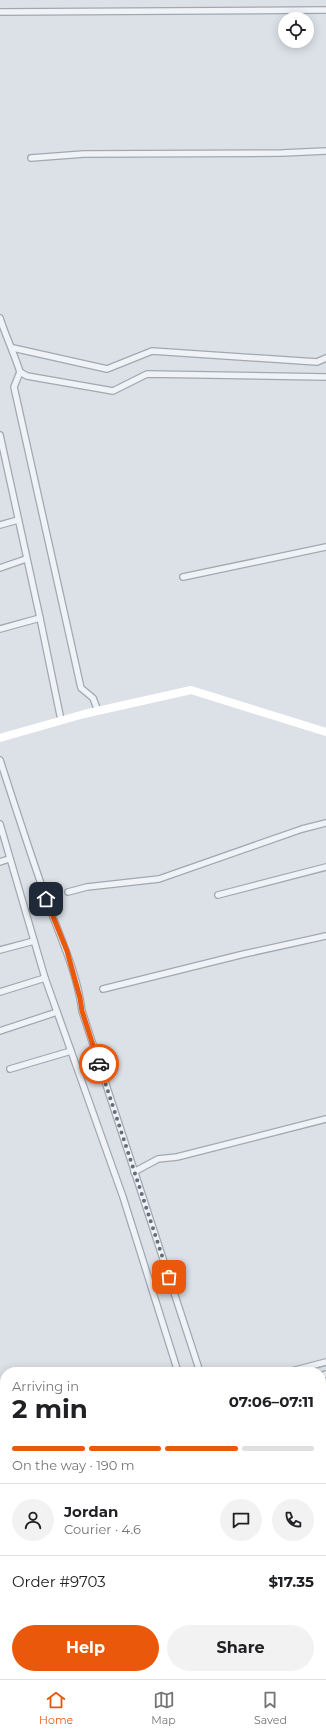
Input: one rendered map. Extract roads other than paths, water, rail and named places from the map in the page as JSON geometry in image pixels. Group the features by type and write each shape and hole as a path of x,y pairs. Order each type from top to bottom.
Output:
{"street":[{"path":"0,12 326,10"},
{"path":"31,158 84,154 282,153 326,151"},
{"path":"0,318 7,342 13,348 20,372 14,386 79,681 81,688 94,698 98,711"},
{"path":"13,348 107,369 152,351 317,362 326,358"},
{"path":"20,372 27,376 113,391 147,374 326,377"},
{"path":"0,435 61,720"},
{"path":"0,526 18,520"},
{"path":"183,577 326,547"},
{"path":"0,568 26,559"},
{"path":"0,629 40,618"},
{"path":"0,738 61,720 191,690 326,732"},
{"path":"0,760 46,899 67,951 80,998 82,1011 198,1367"},
{"path":"68,892 87,887 159,879 294,832 326,823"},
{"path":"0,824 45,978 123,1197 176,1367"},
{"path":"0,862 9,859"},
{"path":"218,895 326,867"},
{"path":"103,989 244,954 326,936"},
{"path":"0,950 34,941"},
{"path":"0,992 45,978"},
{"path":"0,1031 57,1012"},
{"path":"10,1069 71,1051"},
{"path":"134,1172 158,1159 177,1157 326,1120"},
{"path":"307,1367 326,1362"}]}
